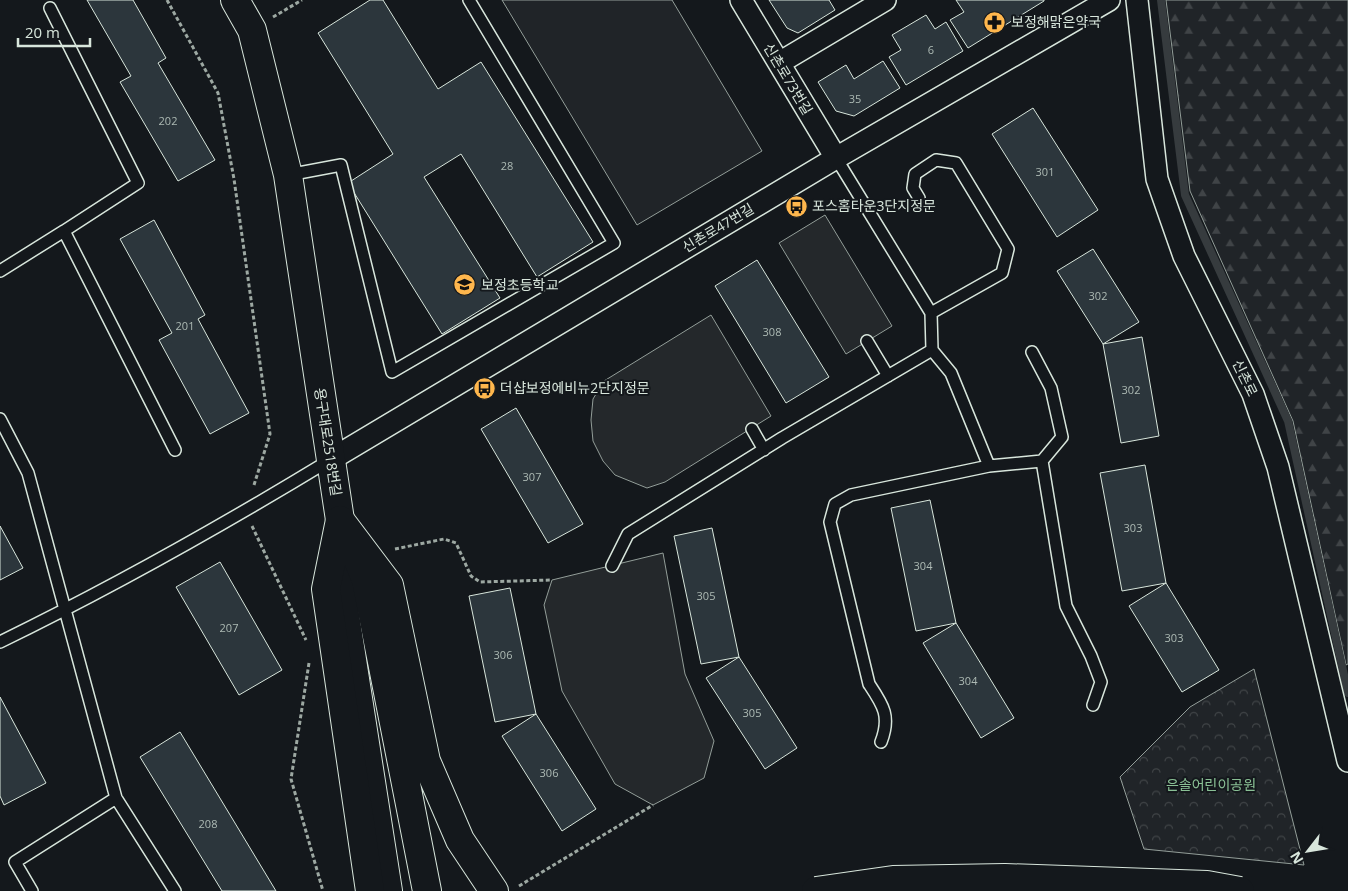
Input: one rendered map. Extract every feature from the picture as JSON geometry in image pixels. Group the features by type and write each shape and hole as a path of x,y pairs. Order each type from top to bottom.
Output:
{"main road":[{"name":"용구대로2518번길","path":"235,0 252,30 288,175 340,520 343,602 388,891"},
{"path":"340,520 389,585 426,761 460,840 494,891"},
{"path":"340,520 366,580 378,651 427,891"},
{"path":"340,520 326,589 370,891"},
{"path":"816,891 893,880 1005,878 1207,885 1240,891"}],"street":[{"name":"신촌로73번길","path":"740,0 836,158"},
{"path":"779,63 885,0"},
{"name":"신촌로47번길","path":"330,460 836,158 1109,0"},
{"name":"신촌로","path":"1137,0 1157,179 1184,256 1253,394 1264,423 1278,467 1348,761"}],"lane":[{"path":"288,175 341,165 392,372 614,243 469,0"},
{"path":"0,271 138,183 50,8"},
{"path":"836,158 931,313 932,350 951,373 989,466"},
{"path":"919,198 913,188 915,174 936,160 956,163 1008,249 1002,273 931,313"},
{"path":"64,231 175,450"},
{"path":"867,341 888,376"},
{"path":"612,566 628,534 932,350"},
{"path":"881,742 887,727 883,704 869,684 864,665 830,522 835,504 851,495 989,466 1042,461 1062,437 1051,388 1032,352"},
{"path":"0,419 28,473 116,798 175,891"},
{"path":"752,429 764,450"},
{"path":"0,642 64,611 245,512 330,460"},
{"path":"1042,461 1066,606 1091,656 1100,682 1093,705"},
{"path":"32,891 15,862 116,798"}],"path":[{"path":"167,0 218,93 234,179 270,434 245,512 307,642"},
{"path":"252,30 302,0"},
{"path":"370,560 400,547 444,539 456,543 471,576 480,582 552,580"},
{"path":"310,661 290,778 323,891"},
{"path":"511,891 653,804"}],"green space":[{"path":"502,0 672,0 762,151 637,225"},
{"path":"1166,0 1348,0 1348,664 1346,665 1293,421 1190,191"},
{"name":"은솔어린이공원","path":"1254,669 1304,865 1144,849 1120,777 1190,707"}],"shaded area":[{"path":"825,215 892,326 846,354 779,243"},
{"path":"711,315 771,416 665,482 647,488 615,475 603,461 593,441 591,420 593,399 604,381"},
{"path":"663,553 685,674 714,741 704,778 653,805 615,784 562,691 544,605 552,580"}],"building":[{"path":"87,0 133,0 166,58 158,63 215,160 178,181 120,82 131,76"},
{"path":"370,0 383,0 438,89 481,62 593,242 537,277 461,154 424,177 500,298 442,334 348,183 393,154 318,33"},
{"path":"769,0 829,0 835,10 798,33 787,28"},
{"path":"956,0 1044,1 968,48 950,20 964,12"},
{"path":"926,15 935,29 946,22 963,51 906,85 889,57 901,50 892,35"},
{"path":"883,61 900,88 854,116 836,111 818,82 846,65 854,79"},
{"path":"1033,108 1098,210 1057,237 992,134"},
{"path":"154,220 205,315 198,319 249,413 210,434 159,340 172,333 120,239"},
{"path":"1093,249 1139,322 1103,344 1057,271"},
{"path":"757,260 829,377 786,403 715,286"},
{"path":"1142,337 1159,436 1121,443 1103,344"},
{"path":"516,408 583,524 548,543 481,429"},
{"path":"1145,465 1166,583 1122,591 1100,473"},
{"path":"930,500 956,623 916,631 891,508"},
{"path":"0,526 23,568 0,580"},
{"path":"712,528 739,657 701,664 674,536"},
{"path":"220,562 282,670 239,695 176,587"},
{"path":"1166,583 1219,670 1182,692 1129,606"},
{"path":"510,588 536,714 495,722 469,596"},
{"path":"956,623 1014,718 981,738 923,643"},
{"path":"739,657 797,748 765,769 706,678"},
{"path":"0,697 46,783 4,805 0,796"},
{"path":"536,714 596,809 562,831 502,736"},
{"path":"180,732 276,891 222,891 140,757"}],"waterway":[{"path":"1161,0 1185,195 1288,421 1348,693"}],"place":[{"name":"보정해맑은약국","path":"995,22"},
{"name":"포스홈타운3단지정문","path":"796,206"},
{"name":"보정초등학교","path":"465,285"},
{"name":"더샵보정에비뉴2단지정문","path":"484,388"}]}
